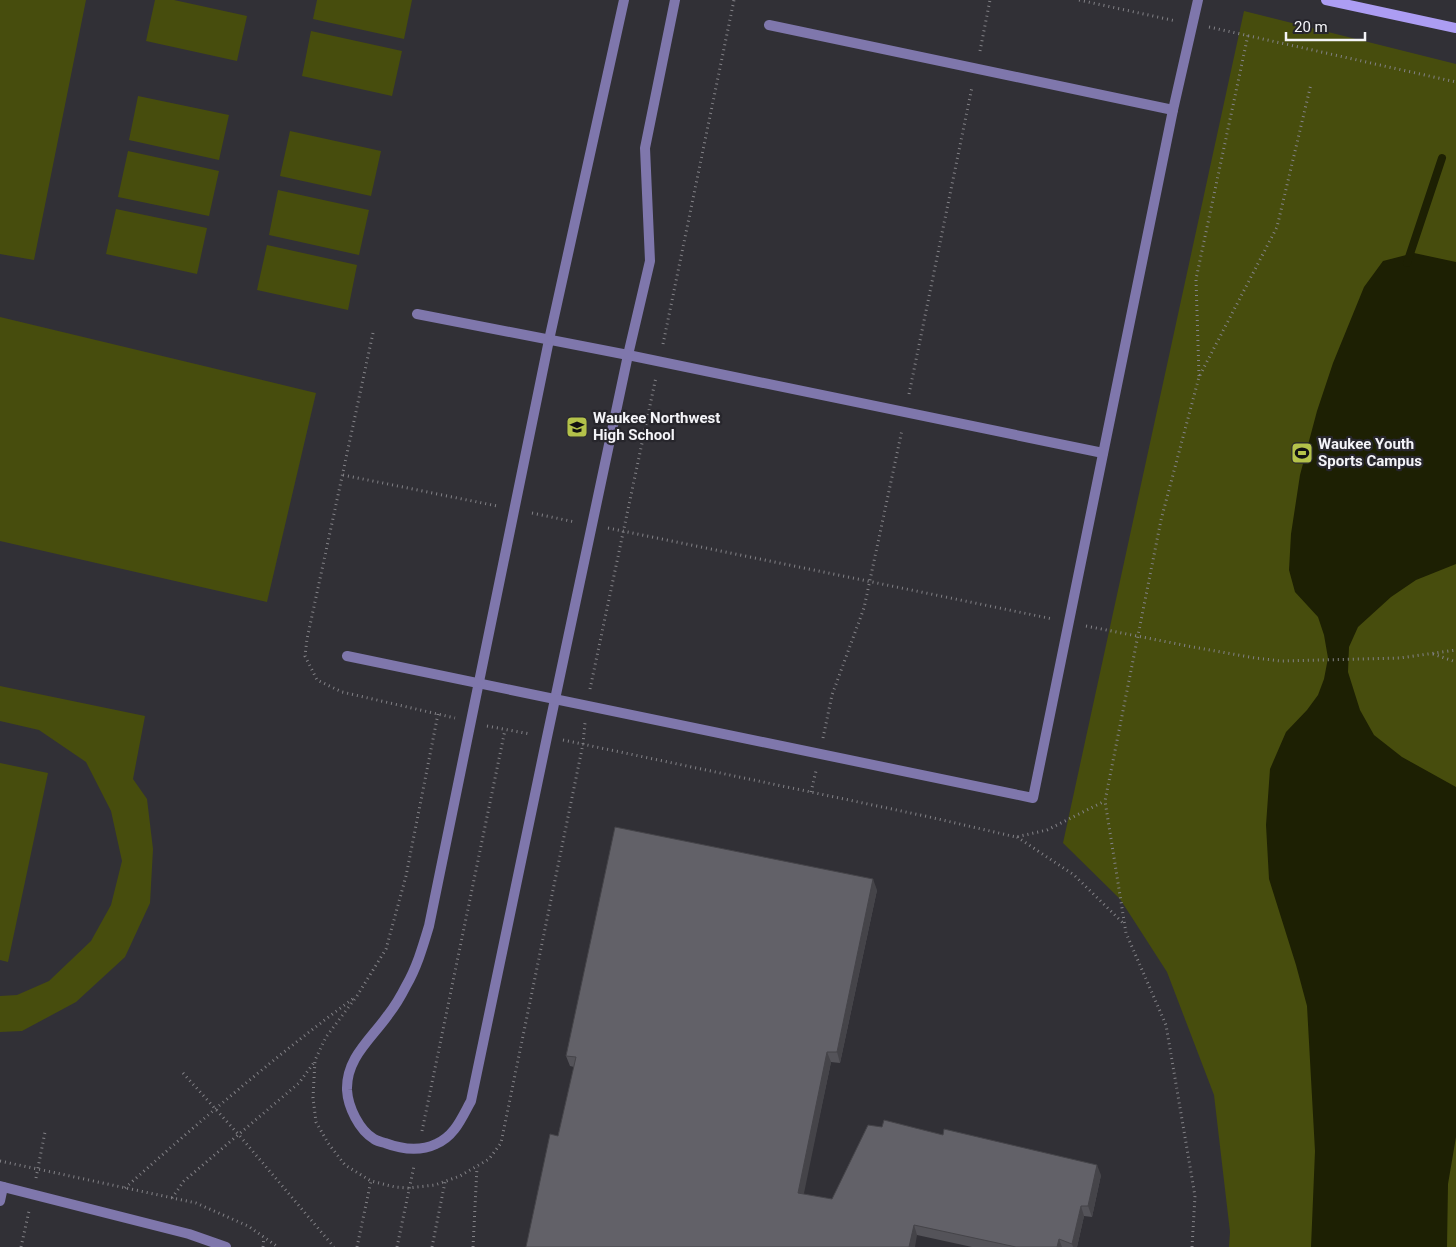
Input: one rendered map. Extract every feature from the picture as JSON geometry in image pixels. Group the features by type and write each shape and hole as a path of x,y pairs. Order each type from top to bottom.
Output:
{"main road":[{"path":"1326,0 1456,28"}],"lane":[{"path":"624,0 549,340 429,926 421,954 407,985 388,1016 356,1057 348,1074 347,1091 351,1110 361,1126 374,1139 407,1149 418,1150 437,1144 456,1130 472,1101 547,737 628,355 650,261 645,148 675,0"},
{"path":"347,656 1033,798 1198,0"},
{"path":"769,25 1174,110"},
{"path":"417,314 628,355 1103,454"},
{"path":"0,1201 2,1186 189,1234 225,1247"}],"path":[{"path":"1079,0 1248,35 1456,82"},
{"path":"1199,377 1196,279 1248,35"},
{"path":"1192,1247 1195,1196 1166,1025 1126,933 1105,801 1161,520 1199,377 1277,227 1311,84"},
{"path":"373,333 307,639 305,656 317,680 342,692 506,730 583,744 1016,837 1074,875 1125,925"},
{"path":"343,475 1255,658 1282,661 1400,658 1456,650"},
{"path":"1432,653 1456,662"},
{"path":"172,1198 184,1181 299,1083 315,1060 326,1037 386,950 406,876 438,714"},
{"path":"396,1247 506,730"},
{"path":"315,1060 312,1098 316,1122 328,1143 345,1165 371,1181 408,1188 435,1185 460,1176 489,1159 501,1143 583,744"},
{"path":"1016,837 1046,830 1105,801"},
{"path":"125,1188 214,1108 305,1034 356,996"},
{"path":"183,1073 239,1135 334,1247"},
{"path":"0,1161 196,1203 248,1226 278,1247"},
{"path":"473,1247 477,1166"},
{"path":"356,1247 371,1181"},
{"path":"432,1247 445,1182"},
{"path":"262,1247 264,1237"}],"green space":[{"path":"0,0 86,0 34,260 0,254"},
{"path":"155,0 174,0 247,16 237,61 146,41"},
{"path":"317,0 412,0 404,39 313,19"},
{"name":"Waukee Youth Sports Campus","path":"1244,11 1456,64 1456,1247 1229,1247 1230,1232 1214,1095 1167,972 1120,899 1063,843"},
{"path":"311,31 402,51 392,96 302,76"},
{"path":"138,96 229,115 219,160 129,140"},
{"path":"290,131 381,151 371,196 280,176"},
{"path":"128,151 219,171 209,216 118,197"},
{"path":"278,190 369,210 359,255 269,235"},
{"path":"116,209 207,228 197,274 106,254"},
{"path":"267,245 357,265 348,310 257,290"},
{"path":"0,317 316,393 267,602 0,541"},
{"path":"0,686 145,716 133,779 147,799 153,849 150,903 125,957 76,1002 22,1031 0,1032 0,996 17,995 49,981 91,941 111,905 122,861 111,811 86,762 39,730 0,721"},
{"path":"0,763 48,773 8,962 0,960"}],"shaded area":[{"path":"1414,253 1456,262 1456,564 1416,580 1391,597 1358,627 1349,647 1348,672 1360,710 1374,735 1402,757 1456,787 1456,1137 1448,1184 1447,1247 1311,1247 1315,1151 1307,1006 1269,879 1266,825 1270,769 1286,732 1318,695 1324,679 1328,658 1324,635 1318,617 1295,592 1289,570 1291,534 1300,475 1317,411 1333,363 1364,287 1383,261"}],"building":[{"path":"615,827 873,879 837,1052 827,1052 798,1193 832,1199 868,1125 882,1127 884,1120 943,1135 944,1129 1097,1165 1088,1206 1081,1206 1072,1244 1059,1239 1057,1247 1016,1247 914,1225 909,1247 526,1247 550,1134 558,1136 576,1057 566,1056"}],"waterway":[{"path":"1407,263 1442,158"}],"place":[{"name":"Waukee Northwest High School","path":"577,427"},
{"name":"Waukee Youth Sports Campus","path":"1302,453"}]}
